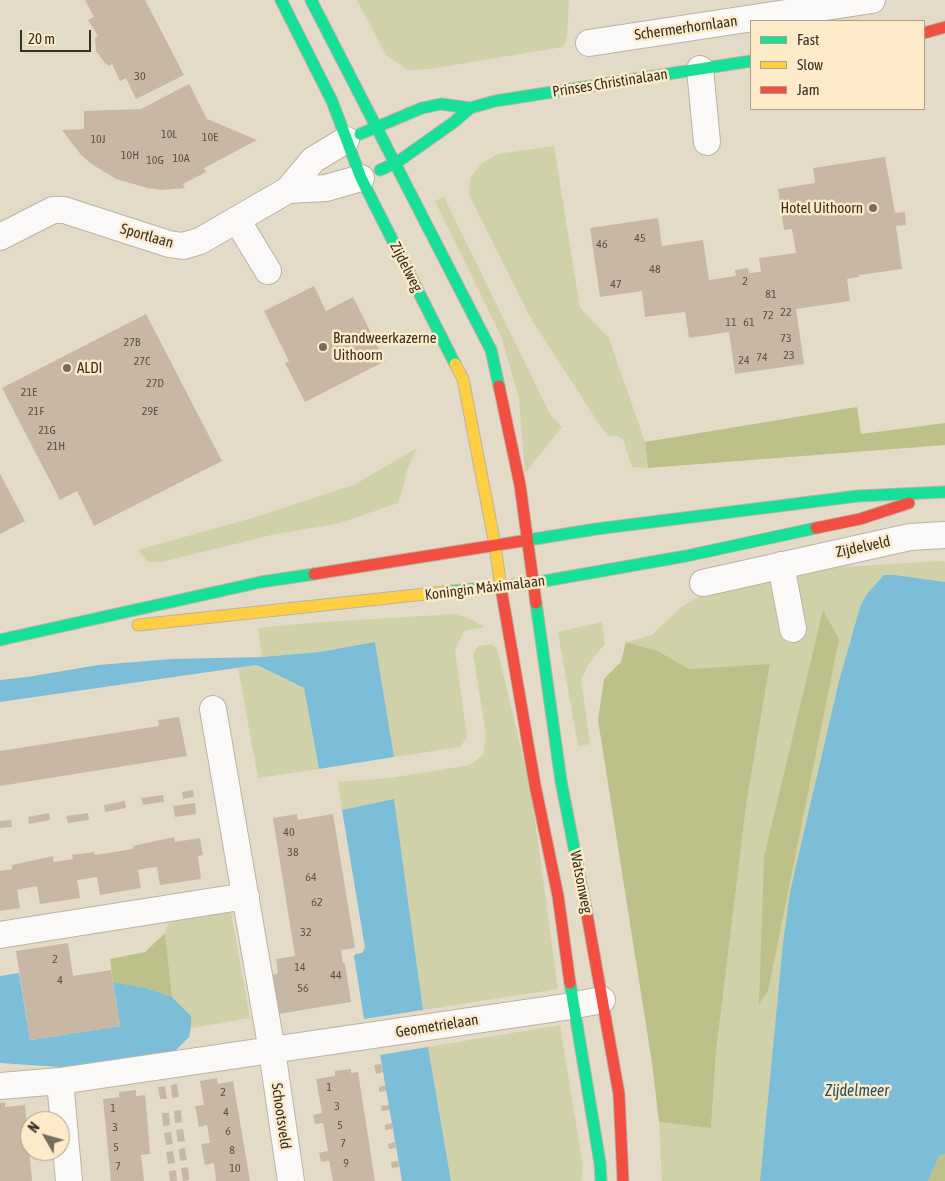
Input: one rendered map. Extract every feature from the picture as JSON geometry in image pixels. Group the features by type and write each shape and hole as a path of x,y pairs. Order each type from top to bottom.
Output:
{"street":[{"name":"Zijdelweg","path":"281,0 332,101 361,178 463,379 495,545 501,588"},
{"path":"312,0 491,350 515,461 528,540"},
{"name":"Schermerhornlaan","path":"589,42 770,12 872,0"},
{"path":"925,32 945,27"},
{"name":"Prinses Christinalaan","path":"346,140 422,108 441,104 470,108 495,101 750,61"},
{"path":"700,69 707,142"},
{"name":"Prinses Christinalaan","path":"361,178 396,163 454,122 470,108"},
{"name":"Sportlaan","path":"0,237 53,210 64,210 169,244 183,246 200,241 288,190 313,160 346,140"},
{"name":"Sportlaan","path":"288,190 326,188 361,178"},
{"path":"237,220 268,271"},
{"name":"Koningin Máximalaan","path":"20,637 260,582 495,545 662,520 858,496 943,492"},
{"name":"Koningin Máximalaan","path":"126,626 501,588 533,583 686,556 860,519 943,492"},
{"name":"Zijdelveld","path":"703,583 910,537 945,535"},
{"name":"Watsonweg","path":"528,540 561,781 596,960 619,1094 623,1181"},
{"path":"781,565 793,629"},
{"name":"Watsonweg","path":"501,588 534,775 558,896 573,1006 600,1163 601,1181"},
{"name":"Koningin Máximalaan","path":"0,640 106,628"},
{"path":"213,709 272,1051"},
{"path":"0,935 246,896"},
{"name":"Geometrielaan","path":"0,1086 60,1081 272,1051 573,1006 602,1000"},
{"name":"Schootsveld","path":"272,1051 291,1181"},
{"path":"60,1081 69,1181"}],"green space":[{"path":"357,0 569,0 567,38 563,47 429,69 408,70 386,55"},
{"path":"554,146 580,308 609,338 645,442 648,468 632,467 623,439 617,436 609,436 599,424 530,317 469,195 470,178 482,163 498,154"},
{"path":"444,197 550,414 562,427 525,473 519,399 501,336 435,201"},
{"path":"857,407 861,434 945,423 945,445 648,468 645,442"},
{"path":"417,448 406,472 398,503 340,523 272,535 161,562 148,562 138,550 252,518 354,485"},
{"path":"945,562 945,582 885,575 866,595 860,607 839,681 799,856 776,1023 760,1181 662,1181 659,1122 711,1128 716,1052 747,799 770,665 689,669 658,651 626,642 652,635 681,607 703,594 826,568"},
{"path":"823,610 839,639 768,991 759,1004 764,857"},
{"path":"455,614 485,627 464,631 455,650 467,737 460,747 394,757 375,642 319,652 262,657 258,628"},
{"path":"602,622 605,644 588,665 581,680 590,744 578,746 558,632"},
{"path":"626,642 658,651 689,669 770,664 747,799 716,1052 711,1128 659,1122 652,1063 598,720 604,679 621,662"},
{"path":"492,644 497,648 531,791 558,989 423,1010 394,800 342,810 338,782 390,778 470,765 483,755 486,734 473,654 478,646"},
{"path":"257,665 304,688 319,769 258,778 238,668"},
{"path":"230,907 250,1018 191,1028 191,1016 172,997 165,933 171,915"},
{"path":"165,933 172,997 147,988 113,982 110,959 145,952"},
{"path":"560,1025 583,1166 581,1181 451,1181 428,1047"},
{"path":"945,1154 945,1181 928,1181 939,1156"}],"water":[{"name":"Zijdelmeer","path":"884,575 945,582 945,1154 939,1156 928,1181 760,1181 783,944 790,892 839,681 860,607 866,595"},
{"path":"375,642 394,757 319,769 304,688 257,665 0,702 0,680 98,665 172,659 262,657 319,652"},
{"path":"394,799 423,1010 364,1019 354,956 362,953 365,948 342,810"},
{"path":"19,973 30,1040 120,1026 113,982 147,988 172,997 191,1016 189,1037 175,1051 61,1067 0,1063 0,976"},
{"path":"428,1047 451,1181 402,1181 380,1055"}],"building":[{"path":"85,0 145,0 184,75 136,99 126,78 120,81 112,64 109,66 105,63 96,51 95,38 98,36 88,20 94,17"},
{"path":"189,84 207,119 257,140 204,168 206,172 183,184 185,188 151,189 116,179 81,155 62,130 84,129 84,111 141,109"},
{"path":"885,157 895,213 905,212 906,225 896,226 902,269 859,275 859,277 847,279 850,301 796,309 804,364 735,374 729,332 689,338 685,312 645,317 642,291 600,297 590,228 658,218 662,246 703,240 709,280 736,276 735,270 748,268 749,273 761,272 759,258 796,253 792,229 784,230 778,189 815,183 813,168"},
{"path":"314,286 326,311 353,297 385,361 305,402 285,363 289,361 264,311"},
{"path":"146,314 222,461 94,526 77,491 60,500 2,388"},
{"path":"0,474 25,521 0,534"},
{"path":"179,717 187,756 0,786 0,751 159,726 158,720"},
{"path":"193,790 194,797 183,799 182,792"},
{"path":"163,795 164,802 143,805 141,798"},
{"path":"125,801 126,808 105,812 104,805"},
{"path":"195,803 196,814 175,817 173,806"},
{"path":"49,813 50,820 29,824 28,817"},
{"path":"88,813 89,820 68,823 66,816"},
{"path":"297,814 298,820 333,814 355,948 341,950 351,1002 278,1014 272,975 278,973 276,959 295,956 273,818"},
{"path":"11,820 12,827 0,828 0,821"},
{"path":"174,837 175,842 200,838 203,855 198,856 201,879 160,885 157,867 148,868 138,870 141,888 100,895 97,877 77,880 80,898 40,904 37,886 17,890 20,908 0,911 0,871 12,869 12,865 53,856 54,862 73,859 72,855 94,852 95,855 133,849 133,846"},
{"path":"68,943 73,976 111,970 120,1026 30,1040 16,951"},
{"path":"381,1064 383,1072 376,1074 374,1065"},
{"path":"351,1069 351,1073 358,1072 375,1181 333,1181 329,1161 321,1162 319,1153 328,1151 323,1123 315,1124 313,1115 322,1113 316,1079 335,1076 335,1071"},
{"path":"217,1078 218,1084 233,1081 250,1181 216,1181 214,1163 205,1165 201,1144 210,1143 207,1125 199,1127 195,1106 204,1105 200,1081"},
{"path":"177,1084 179,1097 172,1098 171,1085"},
{"path":"386,1085 386,1091 379,1092 379,1087"},
{"path":"165,1086 167,1099 160,1099 158,1087"},
{"path":"136,1090 136,1096 145,1095 147,1115 150,1154 141,1155 144,1181 111,1181 103,1099 119,1097 119,1092"},
{"path":"5,1102 5,1107 25,1105 26,1111 20,1111 20,1161 30,1161 32,1181 0,1181 0,1103"},
{"path":"389,1105 390,1110 382,1111 381,1106"},
{"path":"181,1110 182,1122 175,1123 174,1111"},
{"path":"162,1113 169,1113 170,1125 163,1126"},
{"path":"392,1123 393,1129 385,1130 385,1125"},
{"path":"183,1129 185,1141 178,1142 176,1130"},
{"path":"171,1132 173,1144 166,1145 164,1133"},
{"path":"395,1142 396,1148 389,1149 388,1144"},
{"path":"185,1148 187,1160 180,1161 179,1149"},
{"path":"173,1151 175,1163 168,1164 166,1152"},
{"path":"398,1161 399,1167 392,1168 391,1162"},
{"path":"188,1167 189,1180 183,1181 181,1168"},
{"path":"176,1170 177,1181 170,1181 169,1171"}],"traffic: fast":[{"path":"281,0 332,101 361,178 455,364"},
{"path":"311,0 491,350 499,386"},
{"path":"360,134 422,108 441,104 470,108 495,101 750,61"},
{"path":"380,170 396,163 454,122 470,108"},
{"path":"522,541 596,529 858,496 945,492"},
{"path":"444,592 533,583 686,556 816,528"},
{"path":"0,640 261,582 314,574"},
{"path":"536,603 561,781 586,909"},
{"path":"570,983 600,1163 601,1181"}],"traffic: slow":[{"path":"455,364 463,379 495,545 501,588"},
{"path":"138,625 444,592"}],"traffic: jam":[{"path":"925,33 945,27"},
{"path":"499,386 520,485 536,603"},
{"path":"816,528 860,519 909,503"},
{"path":"314,574 522,541"},
{"path":"501,588 535,785 558,896 570,983"},
{"path":"586,909 619,1094 623,1181"}],"place":[{"name":"Hotel Uithoorn","path":"873,208"},
{"name":"Brandweerkazerne Uithoorn","path":"323,347"},
{"name":"ALDI","path":"67,368"}]}
